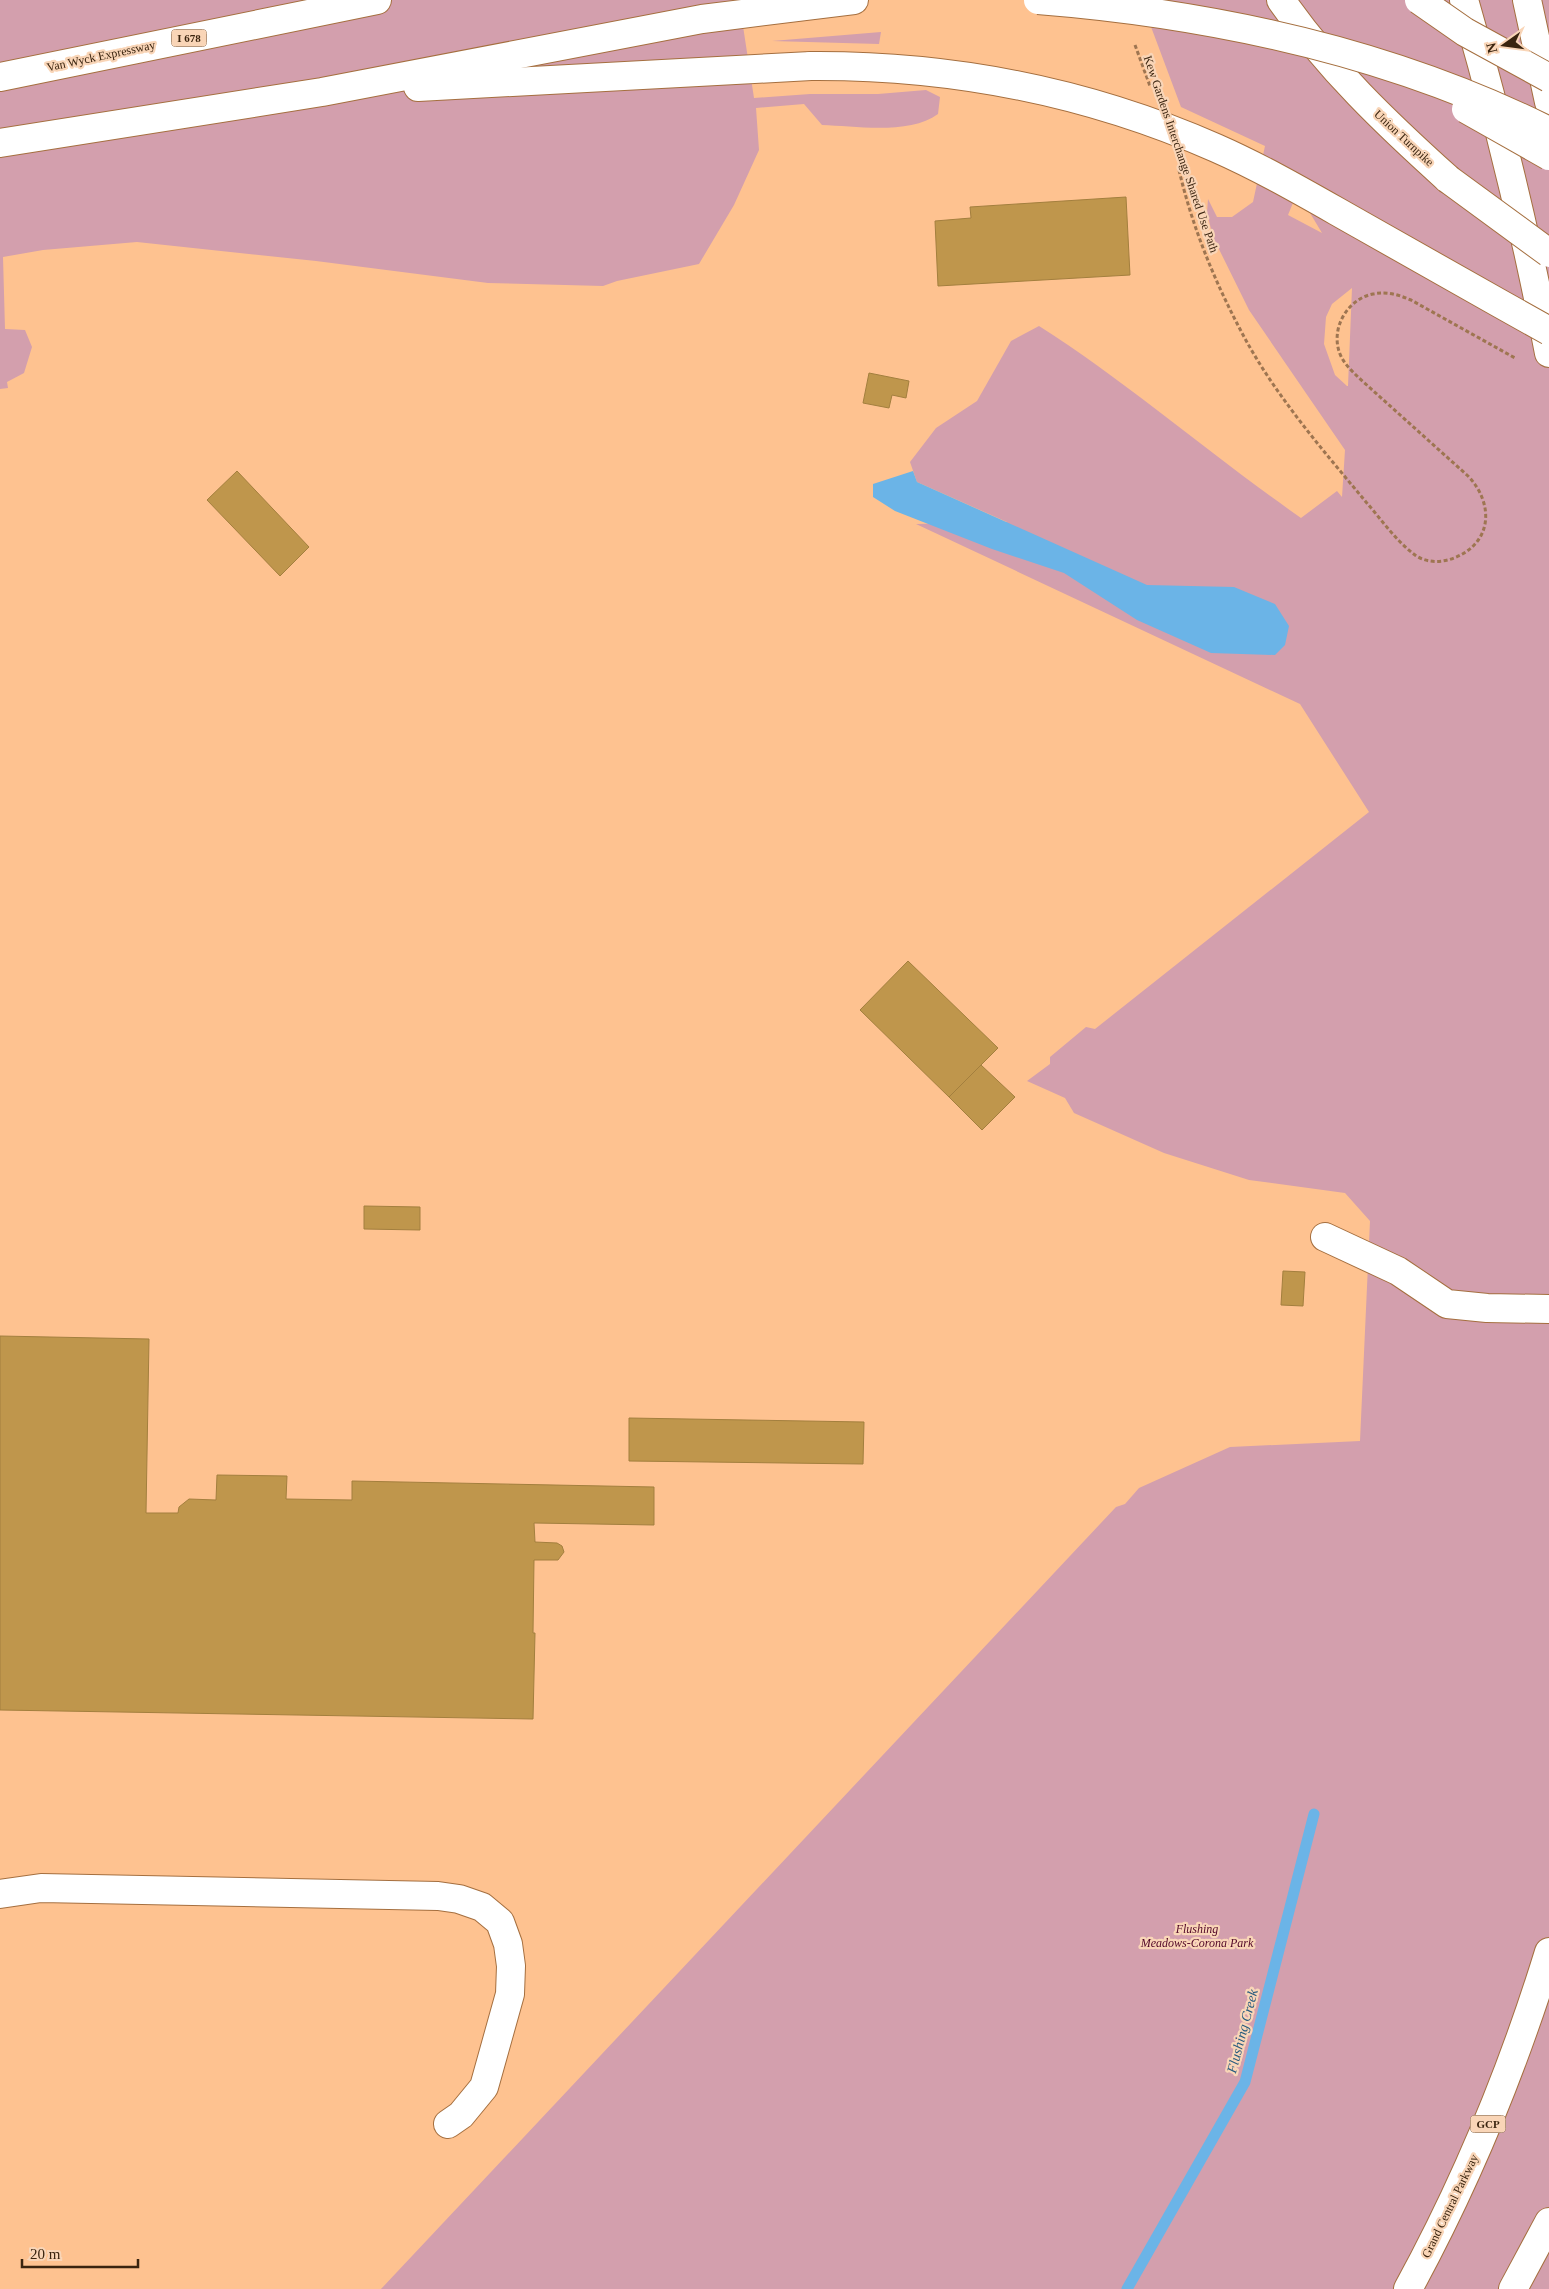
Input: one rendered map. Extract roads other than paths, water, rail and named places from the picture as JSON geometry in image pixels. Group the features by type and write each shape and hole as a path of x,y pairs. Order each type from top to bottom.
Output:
{"main road":[{"name":"Van Wyck Expressway","path":"0,77 377,0"},
{"path":"0,143 322,92 649,28 820,3 854,0"},
{"path":"1038,0 1137,10 1249,29 1338,51 1395,69 1505,109 1549,131"},
{"name":"Union Turnpike","path":"1281,0 1329,62 1366,103 1448,179 1549,253"},
{"path":"1419,0 1465,32 1549,78"},
{"path":"1464,0 1522,220 1537,284 1549,353"},
{"path":"1527,0 1549,102"},
{"path":"322,92 811,66 886,68 990,79 1083,100 1174,131 1260,169 1549,331"},
{"path":"1395,69 1549,156"},
{"path":"1325,1237 1398,1271 1447,1304 1487,1308 1549,1309"},
{"path":"0,1894 41,1888 438,1896 458,1899 482,1908 500,1922 508,1944 511,1966 510,1994 484,2087 461,2115 448,2124"},
{"name":"Grand Central Parkway","path":"1408,2289 1450,2209 1484,2133 1519,2045 1549,1952"},
{"path":"1513,2289 1549,2222"}],"water":[{"path":"913,471 917,482 1147,585 1234,587 1275,604 1289,626 1285,645 1275,655 1211,653 1137,620 1064,573 992,549 895,511 873,497 873,484"}],"waterway":[{"name":"Flushing Creek","path":"1127,2289 1245,2082 1314,1814"}],"park label":[{"name":"Flushing Meadows-Corona Park","path":"1197,1936"}]}
